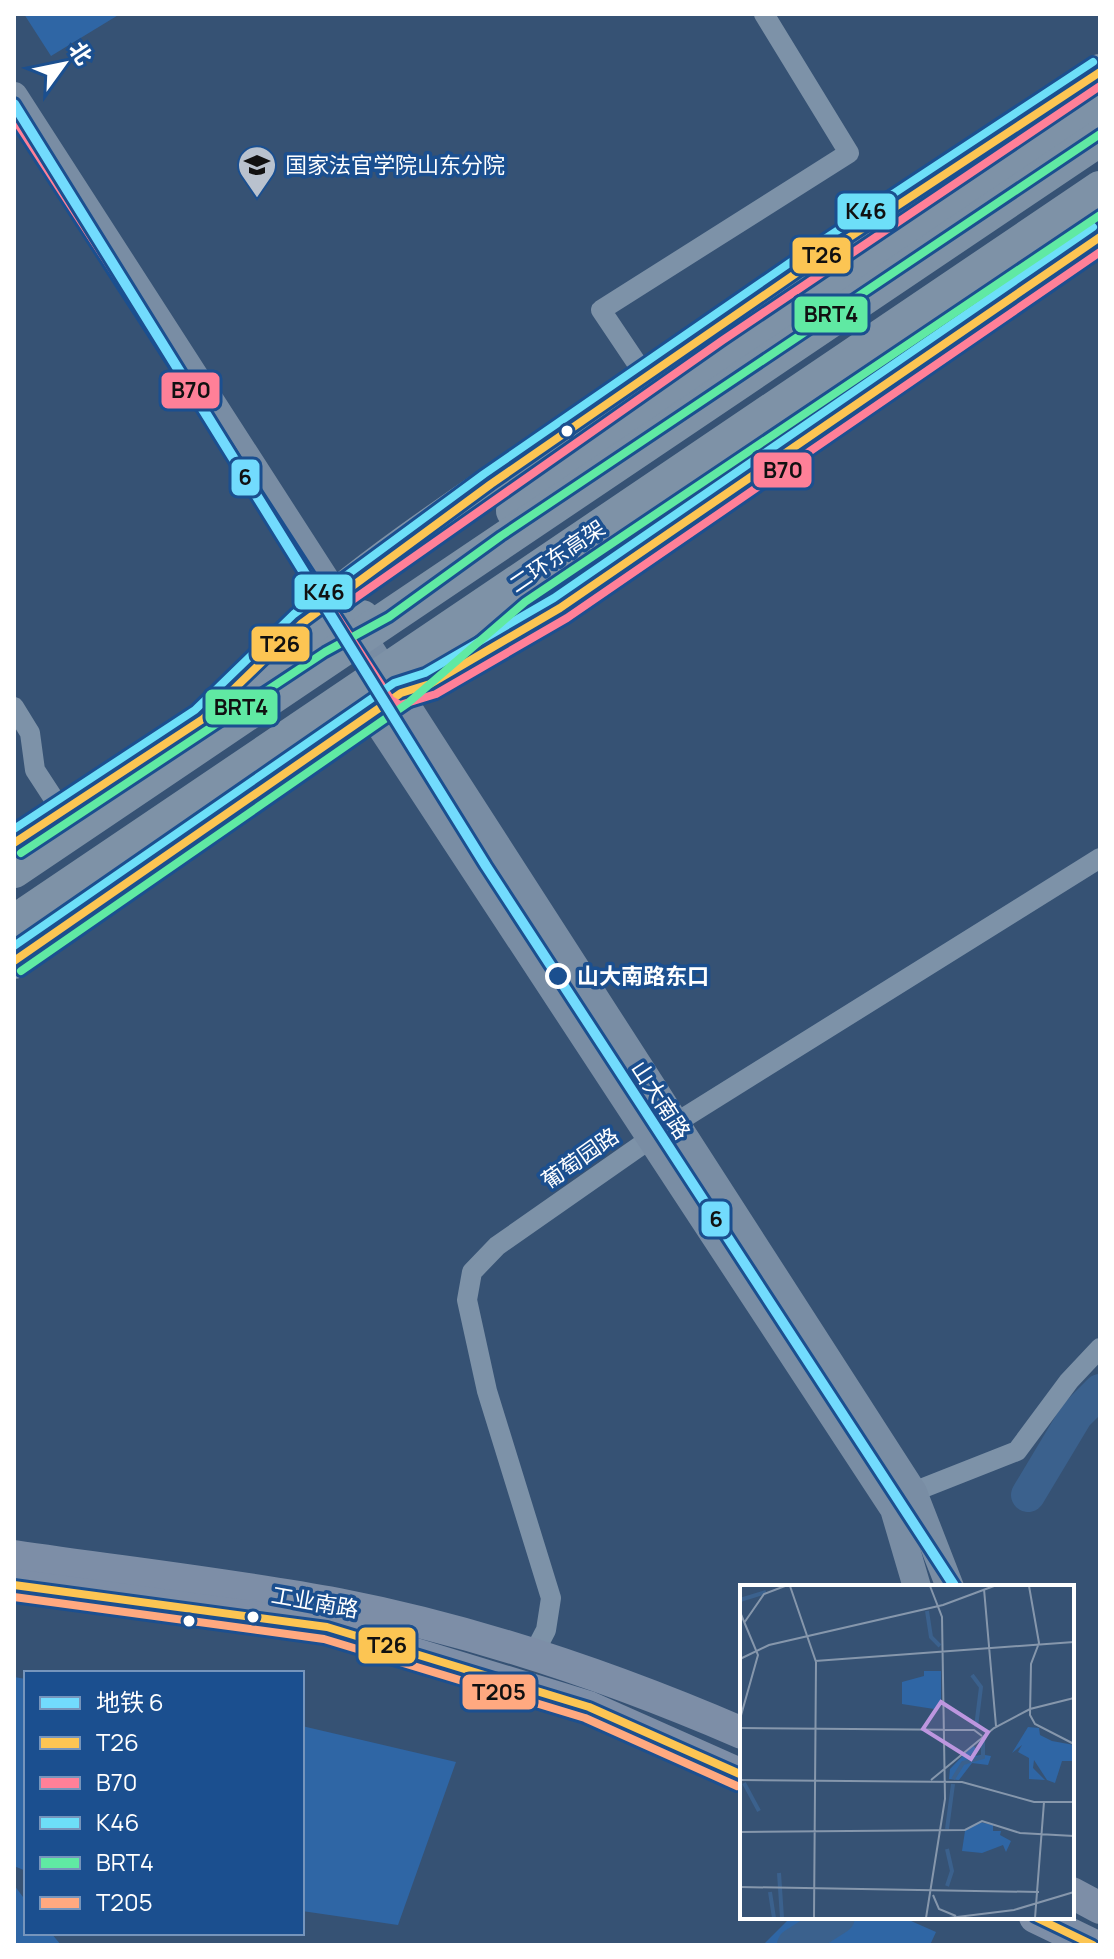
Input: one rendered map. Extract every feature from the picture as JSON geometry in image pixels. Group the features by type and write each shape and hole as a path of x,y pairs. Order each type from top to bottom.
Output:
{"highway":[{"path":"355,615 462,505 824,254 1100,72"},
{"path":"14,843 203,719 616,429 1100,103"},
{"path":"355,615 382,607 494,526 563,484 1100,120"},
{"name":"二环东高架","path":"14,870 355,615 1100,138"},
{"name":"二环东高架","path":"14,923 389,691 1100,189"},
{"path":"14,961 389,691 518,592 1100,201"},
{"path":"389,691 644,533 1100,225"},
{"path":"389,691 430,684 560,608 1100,237"},
{"path":"744,440 818,431"},
{"path":"494,526 535,453"},
{"path":"462,505 563,484"},
{"path":"560,608 603,535"}],"main road":[{"name":"山大南路","path":"14,96 355,615 389,691 894,1509 916,1585"},
{"name":"山大南路","path":"389,691 676,1123 913,1492 949,1585"},
{"name":"工业南路","path":"14,1556 339,1604 534,1653 656,1696 740,1732"},
{"name":"工业南路","path":"14,1585 327,1627 589,1707 740,1774"},
{"path":"1074,1894 1100,1908"},
{"path":"1039,1919 1093,1945"}],"street":[{"path":"646,377 601,310 849,153 764,14"},
{"path":"14,707 30,733 35,770 63,813"},
{"name":"葡萄园路","path":"534,1653 546,1630 551,1598 487,1391 467,1300 472,1272 497,1246 676,1123 1100,858"},
{"path":"913,1492 1017,1451 1069,1381 1100,1348"}],"shaded area":[{"path":"24,14 120,14 51,56"},
{"path":"14,1677 24,1679 24,1870 14,1866"},
{"path":"304,1726 456,1762 398,1925 304,1911"},
{"path":"14,1885 24,1898 24,1935 53,1935 61,1945 14,1945"},
{"path":"789,1919 907,1919 936,1932 930,1945 763,1945"}],"waterway":[{"path":"1028,1495 1076,1415 1100,1391"},
{"path":"794,1945 835,1919"}],"metro line":[{"name":"6","path":"14,104 486,866 954,1585"}],"transit line":[{"name":"K46","path":"14,829 195,710 294,614 484,474 817,244 1093,62"},
{"name":"T26","path":"14,843 203,719 301,624 491,484 824,254 1100,72"},
{"name":"B70","path":"344,606 723,340 1100,86"},
{"name":"B70","path":"14,118 391,700 400,705 436,694 567,618 1100,252"},
{"name":"BRT4","path":"21,853 325,652 389,617 501,536 1100,134"},
{"name":"BRT4","path":"21,971 408,703 525,602 1100,215"},
{"name":"K46","path":"14,946 394,683 425,673 554,598 1093,227"},
{"name":"T26","path":"14,961 401,693 430,684 560,608 1100,237"},
{"name":"T26","path":"14,1585 327,1627 589,1707 740,1774"},
{"name":"T205","path":"14,1597 324,1639 585,1718 737,1786"},
{"name":"T26","path":"1039,1919 1093,1945"}],"place":[{"name":"国家法官学院山东分院","path":"257,199"},
{"name":"山大南路东口","path":"558,976"}]}
